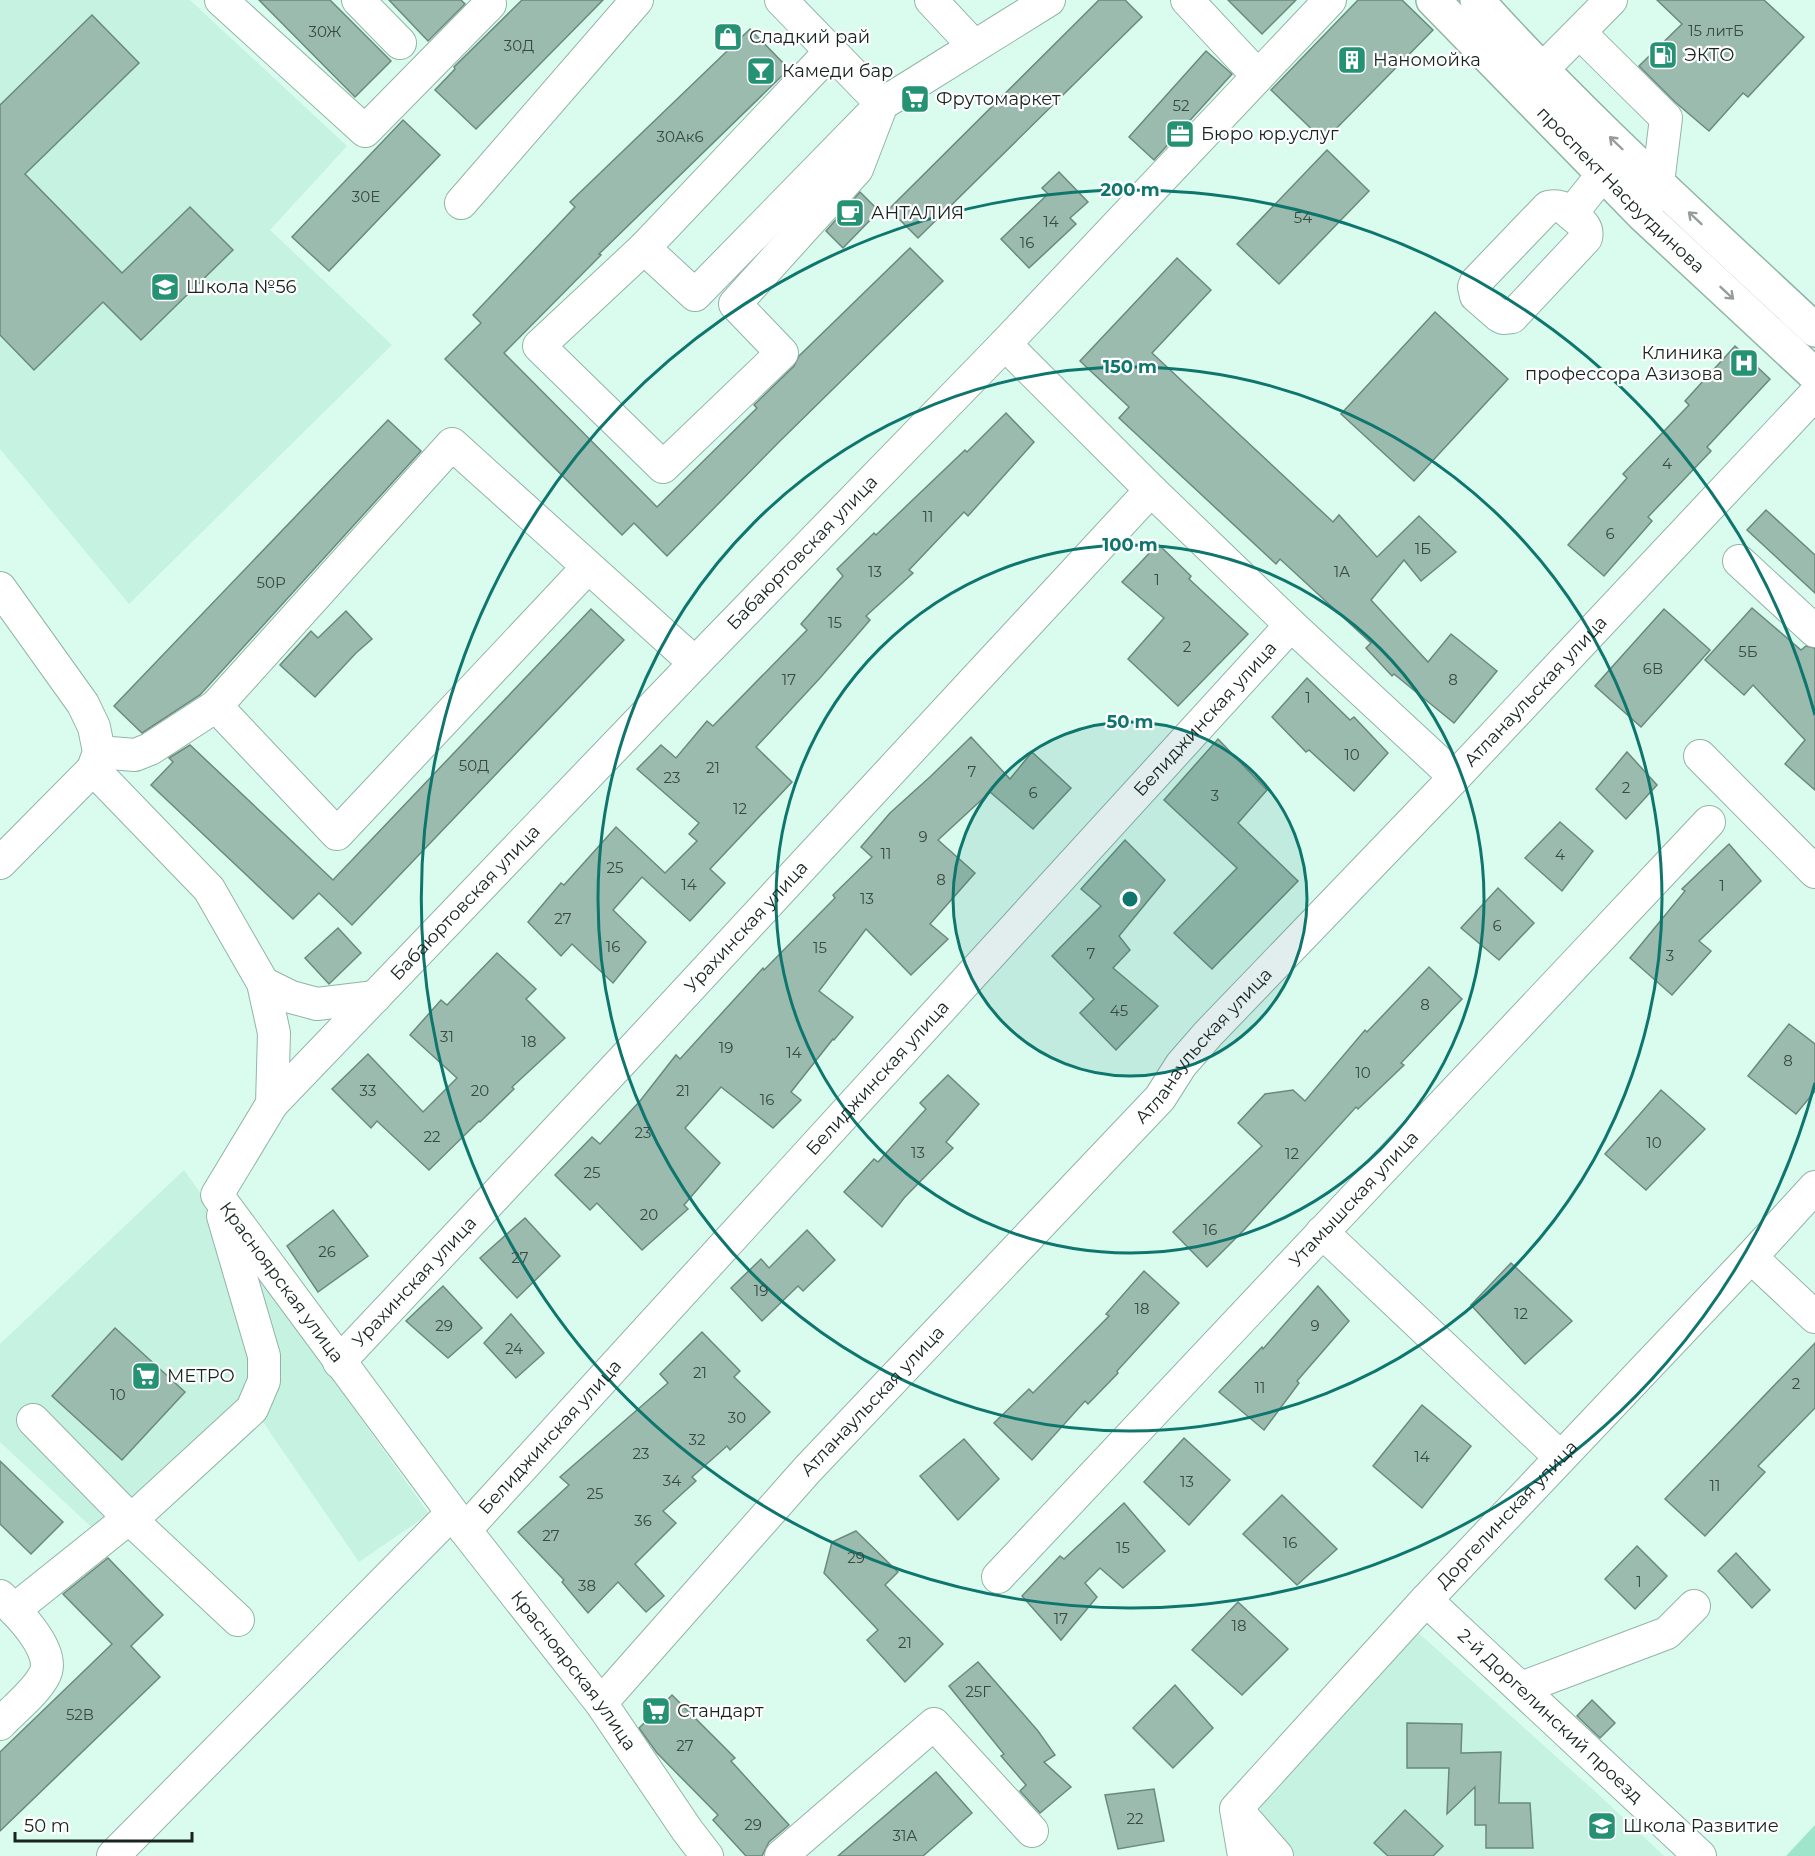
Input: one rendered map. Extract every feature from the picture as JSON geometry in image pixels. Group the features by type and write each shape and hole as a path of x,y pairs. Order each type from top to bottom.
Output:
{"main road":[{"name":"проспект Насрутдинова","path":"1433,0 1658,183 1815,330"},
{"name":"проспект Насрутдинова","path":"1477,0 1532,81 1603,174 1643,215 1815,375"}],"street":[{"path":"220,0 365,131 490,1"},
{"path":"358,0 400,43"},
{"path":"461,203 637,0"},
{"path":"781,0 882,104"},
{"path":"931,0 974,46"},
{"path":"644,248 695,295 882,104 1049,0"},
{"path":"1187,0 1258,76"},
{"name":"Бабаюртовская улица","path":"272,1104 1005,344 1330,0"},
{"path":"1532,81 1611,0"},
{"path":"1580,33 1666,118 1658,183 1643,215"},
{"path":"831,51 644,248 539,346 663,467 782,353 735,304 857,169 882,104"},
{"path":"1571,214 1603,174"},
{"path":"1005,344 1151,490 1455,777"},
{"name":"Атланаульская улица","path":"601,1703 807,1470 1160,1098 1181,1065 1208,1034 1455,777 1815,394"},
{"path":"0,863 96,760 135,755 150,749 216,706 452,444 695,663"},
{"name":"Урахинская улица","path":"339,1362 614,1070 1151,490"},
{"path":"1739,561 1815,631"},
{"path":"216,706 337,834 588,567"},
{"path":"0,588 83,704 94,727 96,760"},
{"name":"Белиджинская улица","path":"113,1856 458,1522 1292,625"},
{"path":"1700,756 1815,872"},
{"name":"Красноярская улица","path":"96,760 209,890 263,983 274,1033 272,1104 217,1195 458,1522 601,1703 707,1856"},
{"name":"Утамышская улица","path":"998,1577 1709,822"},
{"path":"263,983 291,997 317,1004 375,997"},
{"name":"Доргелинская улица","path":"1236,1809 1426,1600 1815,1187"},
{"path":"0,1724 44,1676 48,1664 39,1642 7,1603 140,1512 252,1409 264,1381 264,1356 217,1195"},
{"path":"1322,1232 1560,1457"},
{"path":"1751,1257 1815,1317"},
{"path":"33,1419 129,1518 238,1620"},
{"name":"2-й Доргелинский проезд","path":"1426,1600 1700,1856"},
{"path":"1521,1689 1667,1633 1694,1606"},
{"path":"781,1856 934,1724 1032,1831"},
{"path":"1236,1809 1244,1856"},
{"path":"1236,1809 1277,1856"}],"shaded area":[{"name":"Школа №56","path":"0,0 190,0 347,146 270,230 392,345 129,604 0,449"},
{"path":"184,1170 429,1514 359,1562 263,1422 114,1548 0,1442 0,1344"},
{"path":"1412,1627 1664,1856 1295,1856 1261,1824 1260,1795"},
{"path":"1815,1825 1815,1856 1786,1856"}],"building":[{"path":"259,0 330,0 391,61 355,97"},
{"path":"389,0 461,0 465,4 428,41"},
{"path":"522,0 603,0 476,129 435,90 455,69 454,67"},
{"path":"1099,0 1125,0 1142,17 918,238 889,209"},
{"path":"1228,0 1296,0 1262,34"},
{"name":"Наномойка","path":"1358,0 1402,0 1433,30 1324,141 1271,90"},
{"path":"1657,0 1764,0 1804,37 1748,97 1743,93 1709,131 1675,102 1639,66 1682,24"},
{"path":"92,15 139,63 25,174 122,273 190,207 233,250 141,340 103,302 34,370 0,335 0,105"},
{"path":"750,29 789,69 599,254 601,255 504,353 657,507 757,408 754,405 794,366 799,356 910,248 943,281 667,556 634,523 622,535 445,359 481,323 473,315 575,207 570,202"},
{"path":"1206,51 1232,74 1154,160 1129,137"},
{"path":"403,120 440,155 329,271 292,237"},
{"path":"1327,150 1369,191 1279,284 1237,244"},
{"path":"1059,172 1088,202 1070,218 1076,224 1029,268 1001,239 1048,194 1042,188"},
{"path":"860,192 879,211 843,248 826,231"},
{"path":"1177,258 1211,290 1152,353 1333,522 1339,515 1377,557 1419,516 1456,552 1421,581 1404,560 1371,600 1428,662 1451,634 1497,671 1454,723 1394,674 1392,676 1366,648 1371,643 1280,559 1276,564 1119,418 1129,407 1080,361"},
{"path":"1435,312 1508,379 1414,481 1341,414"},
{"path":"1735,346 1770,379 1707,447 1711,451 1648,517 1652,521 1604,576 1568,545 1627,478 1623,474 1689,405 1685,401"},
{"path":"1006,413 1034,442 968,516 964,512 909,570 913,573 866,616 870,620 756,747 792,782 710,869 725,883 690,921 642,877 613,910 646,942 613,983 572,944 561,956 528,922 561,883 564,885 616,827 665,873 697,841 689,834 699,823 637,769 661,745 676,758 707,721 713,726 807,630 801,624 843,576 837,569 965,450 967,452"},
{"path":"388,420 421,451 200,695 142,733 114,706"},
{"path":"1766,510 1815,555 1815,593 1747,530"},
{"path":"1158,544 1191,576 1189,579 1248,634 1178,706 1128,659 1164,618 1122,582"},
{"path":"1752,608 1801,650 1806,646 1815,648 1815,790 1785,764 1805,740 1753,685 1744,695 1705,660"},
{"path":"591,609 624,640 352,925 319,893 293,919 151,785 173,762 169,758 190,745 333,880"},
{"path":"1664,609 1710,650 1641,727 1595,686"},
{"path":"346,611 372,639 315,697 280,665 311,631 318,638"},
{"path":"1307,678 1350,720 1354,717 1388,753 1354,791 1309,750 1306,752 1272,717"},
{"path":"971,737 1010,779 1032,752 1071,788 1033,829 990,792 938,840 975,873 930,924 948,939 911,975 866,929 819,991 853,1017 791,1092 801,1100 773,1128 721,1087 685,1128 720,1163 684,1205 688,1209 642,1250 597,1203 590,1210 555,1175 592,1137 600,1144 640,1101 676,1055 680,1059 763,968 764,970 835,898 833,895 872,857 861,847 890,813"},
{"path":"1218,739 1267,790 1238,823 1298,881 1212,969 1174,933 1237,868 1164,800"},
{"path":"1627,752 1657,785 1626,819 1596,789"},
{"path":"1560,822 1593,851 1562,891 1525,858"},
{"path":"1125,840 1165,880 1119,936 1130,950 1113,968 1158,1006 1116,1050 1080,1013 1094,999 1052,956 1101,906 1081,889"},
{"path":"1729,844 1761,881 1699,941 1711,951 1672,995 1630,958 1685,891 1682,889"},
{"path":"1498,888 1534,923 1499,960 1461,928"},
{"path":"338,928 361,953 329,984 305,958"},
{"path":"497,953 536,989 526,999 565,1038 429,1170 377,1121 371,1128 332,1089 368,1054 423,1112 457,1078 410,1035 441,1000 447,1005"},
{"path":"1429,967 1462,999 1401,1063 1404,1065 1358,1109 1356,1107 1243,1231 1207,1267 1173,1232 1262,1146 1238,1123 1265,1094 1293,1090 1305,1101 1365,1030 1367,1032"},
{"path":"1789,1024 1815,1044 1815,1091 1796,1114 1748,1076"},
{"path":"948,1075 979,1104 946,1142 953,1148 904,1198 882,1227 844,1192 874,1159 878,1162 926,1109 920,1103"},
{"path":"1661,1090 1705,1129 1646,1190 1605,1154"},
{"path":"333,1210 368,1256 318,1292 287,1246"},
{"path":"525,1218 560,1256 517,1298 480,1258"},
{"path":"807,1230 835,1260 803,1291 798,1286 762,1321 731,1288 761,1259 769,1268"},
{"path":"1511,1263 1572,1321 1525,1364 1471,1305"},
{"path":"1144,1271 1179,1303 1117,1371 1118,1373 1088,1404 1085,1401 1032,1460 994,1423 1029,1389 1033,1393 1109,1316 1106,1314"},
{"path":"443,1286 482,1328 448,1358 406,1321"},
{"path":"1318,1286 1349,1321 1297,1381 1299,1383 1264,1430 1219,1392 1262,1347 1263,1349"},
{"path":"511,1314 544,1353 516,1378 484,1343"},
{"path":"115,1328 185,1392 122,1460 52,1396"},
{"path":"702,1332 740,1371 734,1377 770,1412 730,1450 727,1446 692,1477 696,1481 663,1511 676,1523 635,1564 664,1596 646,1612 618,1582 588,1613 562,1582 564,1580 518,1532 569,1485 560,1477 668,1383 660,1374"},
{"path":"1815,1343 1815,1408 1758,1466 1765,1472 1705,1536 1665,1499"},
{"path":"1422,1405 1471,1446 1422,1508 1373,1466"},
{"path":"1184,1438 1230,1480 1189,1525 1144,1482"},
{"path":"964,1439 999,1479 958,1520 920,1476"},
{"path":"0,1461 63,1522 31,1554 0,1524"},
{"path":"1282,1495 1337,1549 1297,1585 1243,1534"},
{"path":"1124,1503 1165,1551 1123,1588 1100,1568 1085,1583 1097,1597 1061,1640 1022,1596 1060,1556 1064,1559"},
{"path":"856,1531 898,1572 885,1585 943,1644 905,1682 867,1640 878,1630 824,1573 832,1542"},
{"path":"1637,1546 1667,1576 1635,1609 1605,1579"},
{"path":"1736,1553 1770,1590 1752,1608 1718,1571"},
{"path":"108,1558 163,1615 131,1646 160,1677 0,1831 0,1752 112,1644 63,1594"},
{"path":"1238,1602 1288,1649 1242,1695 1192,1650"},
{"path":"978,1662 1038,1731 1055,1755 1044,1762 1071,1787 1040,1813 1020,1791 1026,1785 1001,1756 1004,1754 949,1686"},
{"path":"1175,1685 1213,1728 1173,1768 1133,1728"},
{"path":"672,1695 735,1758 731,1761 789,1825 769,1842 762,1856 746,1856 713,1820 718,1815 657,1753 639,1728"},
{"path":"1592,1700 1615,1723 1600,1738 1577,1716"},
{"path":"1407,1723 1462,1724 1461,1753 1501,1752 1499,1803 1530,1803 1533,1848 1486,1848 1486,1825 1475,1825 1475,1787 1447,1814 1449,1768 1407,1768"},
{"path":"936,1772 972,1813 923,1856 838,1856"},
{"path":"1154,1789 1164,1841 1118,1849 1105,1795"},
{"path":"1405,1810 1443,1846 1433,1856 1388,1856 1374,1843"}],"place":[{"name":"Сладкий рай","path":"728,37"},
{"name":"ЭКТО","path":"1663,55"},
{"name":"Наномойка","path":"1352,60"},
{"name":"Камеди бар","path":"761,71"},
{"name":"Фрутомаркет","path":"915,99"},
{"name":"Бюро юр.услуг","path":"1180,134"},
{"name":"АНТАЛИЯ","path":"850,213"},
{"name":"Школа №56","path":"165,287"},
{"name":"Клиника профессора Азизова","path":"1744,363"},
{"name":"МЕТРО","path":"146,1376"},
{"name":"Стандарт","path":"656,1711"},
{"name":"Школа Развитие","path":"1602,1826"}]}
